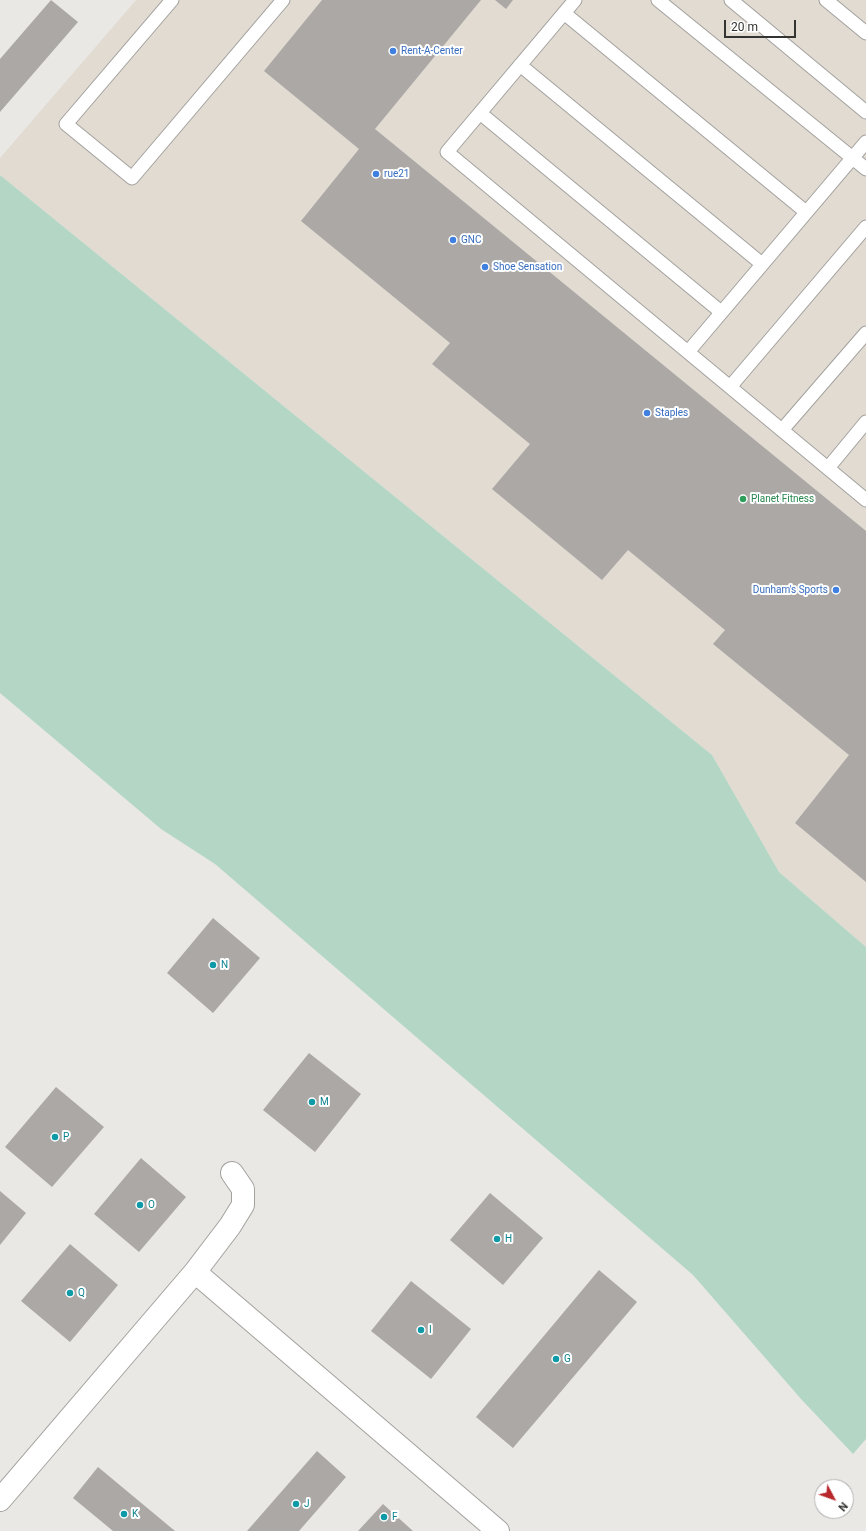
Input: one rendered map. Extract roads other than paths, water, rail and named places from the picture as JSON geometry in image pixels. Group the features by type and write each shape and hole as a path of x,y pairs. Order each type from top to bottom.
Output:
{"street":[{"path":"0,1500 195,1272 230,1226 243,1205 243,1189 232,1173"},
{"path":"195,1272 498,1531"}],"lane":[{"path":"172,0 66,124 132,178 283,0"},
{"path":"575,0 447,152 866,500"},
{"path":"658,0 866,169"},
{"path":"731,0 866,112"},
{"path":"826,0 866,33"},
{"path":"564,13 806,212"},
{"path":"520,65 762,264"},
{"path":"480,113 721,312"},
{"path":"688,352 866,142"},
{"path":"730,387 866,227"},
{"path":"782,430 866,333"},
{"path":"828,468 866,422"}],"place":[{"name":"Rent-A-Center","path":"393,51"},
{"name":"rue21","path":"376,174"},
{"name":"GNC","path":"453,240"},
{"name":"Shoe Sensation","path":"485,267"},
{"name":"Staples","path":"647,413"},
{"name":"Planet Fitness","path":"743,499"},
{"name":"Dunham's Sports","path":"836,590"},
{"name":"N","path":"213,965"},
{"name":"M","path":"312,1102"},
{"name":"P","path":"55,1137"},
{"name":"O","path":"140,1205"},
{"name":"H","path":"497,1239"},
{"name":"Q","path":"70,1293"},
{"name":"I","path":"421,1330"},
{"name":"G","path":"556,1359"},
{"name":"J","path":"296,1504"},
{"name":"K","path":"124,1514"},
{"name":"F","path":"384,1517"}]}
